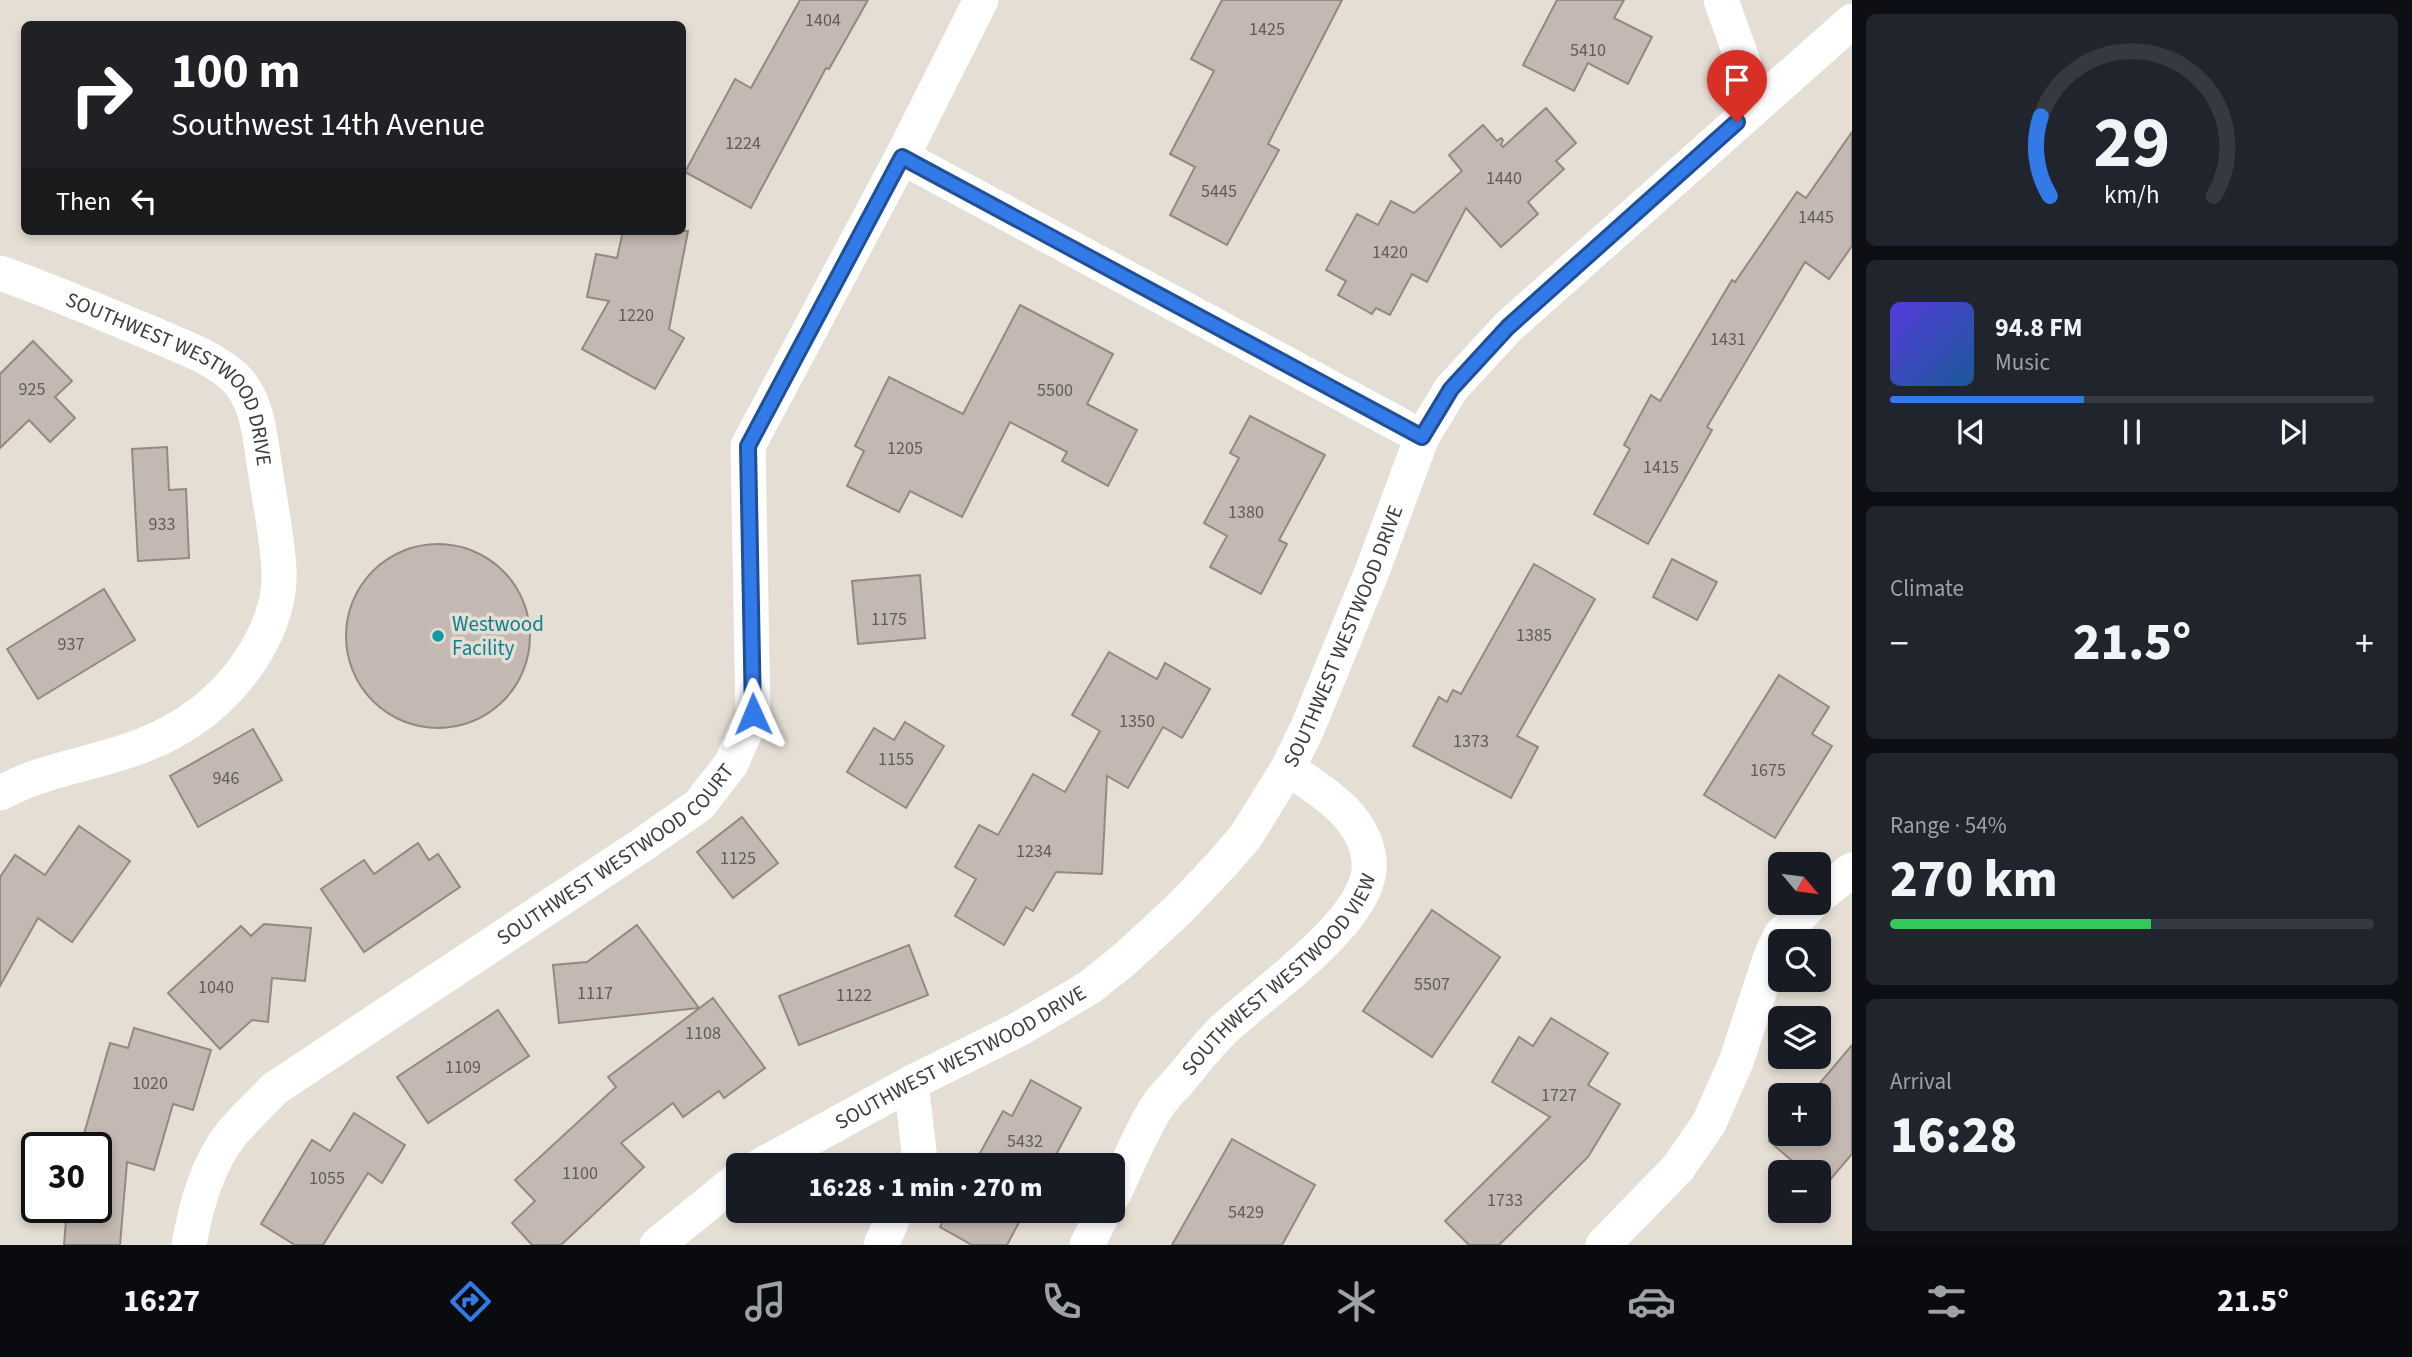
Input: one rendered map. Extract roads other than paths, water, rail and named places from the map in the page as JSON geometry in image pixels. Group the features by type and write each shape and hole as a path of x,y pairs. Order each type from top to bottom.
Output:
{"street":[{"name":"SOUTHWEST WESTWOOD COURT","path":"189,1245 193,1220 205,1182 231,1135 274,1089 699,805 731,764 753,714 748,446 902,157 981,0"},
{"path":"1721,0 1758,104"},
{"name":"SOUTHWEST WESTWOOD DRIVE","path":"784,1153 1067,1002 1090,987 1180,908 1221,865 1246,836 1288,768 1307,729 1373,569 1422,437 1451,389 1508,327 1852,21"},
{"path":"902,157 1422,437"},
{"name":"SOUTHWEST WESTWOOD DRIVE","path":"0,273 209,359 234,376 248,395 258,424 279,571 275,602 266,632 249,666 200,714 148,744 105,760 32,778 0,793"},
{"name":"SOUTHWEST WESTWOOD VIEW","path":"1125,1171 1158,1104 1221,1032 1336,931 1357,904 1367,885 1370,862 1366,842 1354,821 1336,802 1288,768"},
{"path":"1831,887 1852,870"},
{"path":"1603,1245 1678,1168 1709,1123 1736,1062 1770,956 1780,935 1800,915"},
{"path":"911,1083 918,1153"},
{"path":"657,1245 726,1190"},
{"path":"881,1245 891,1223"},
{"path":"1087,1245 1098,1223"}],"place":[{"name":"Westwood Facility","path":"438,636"}]}
